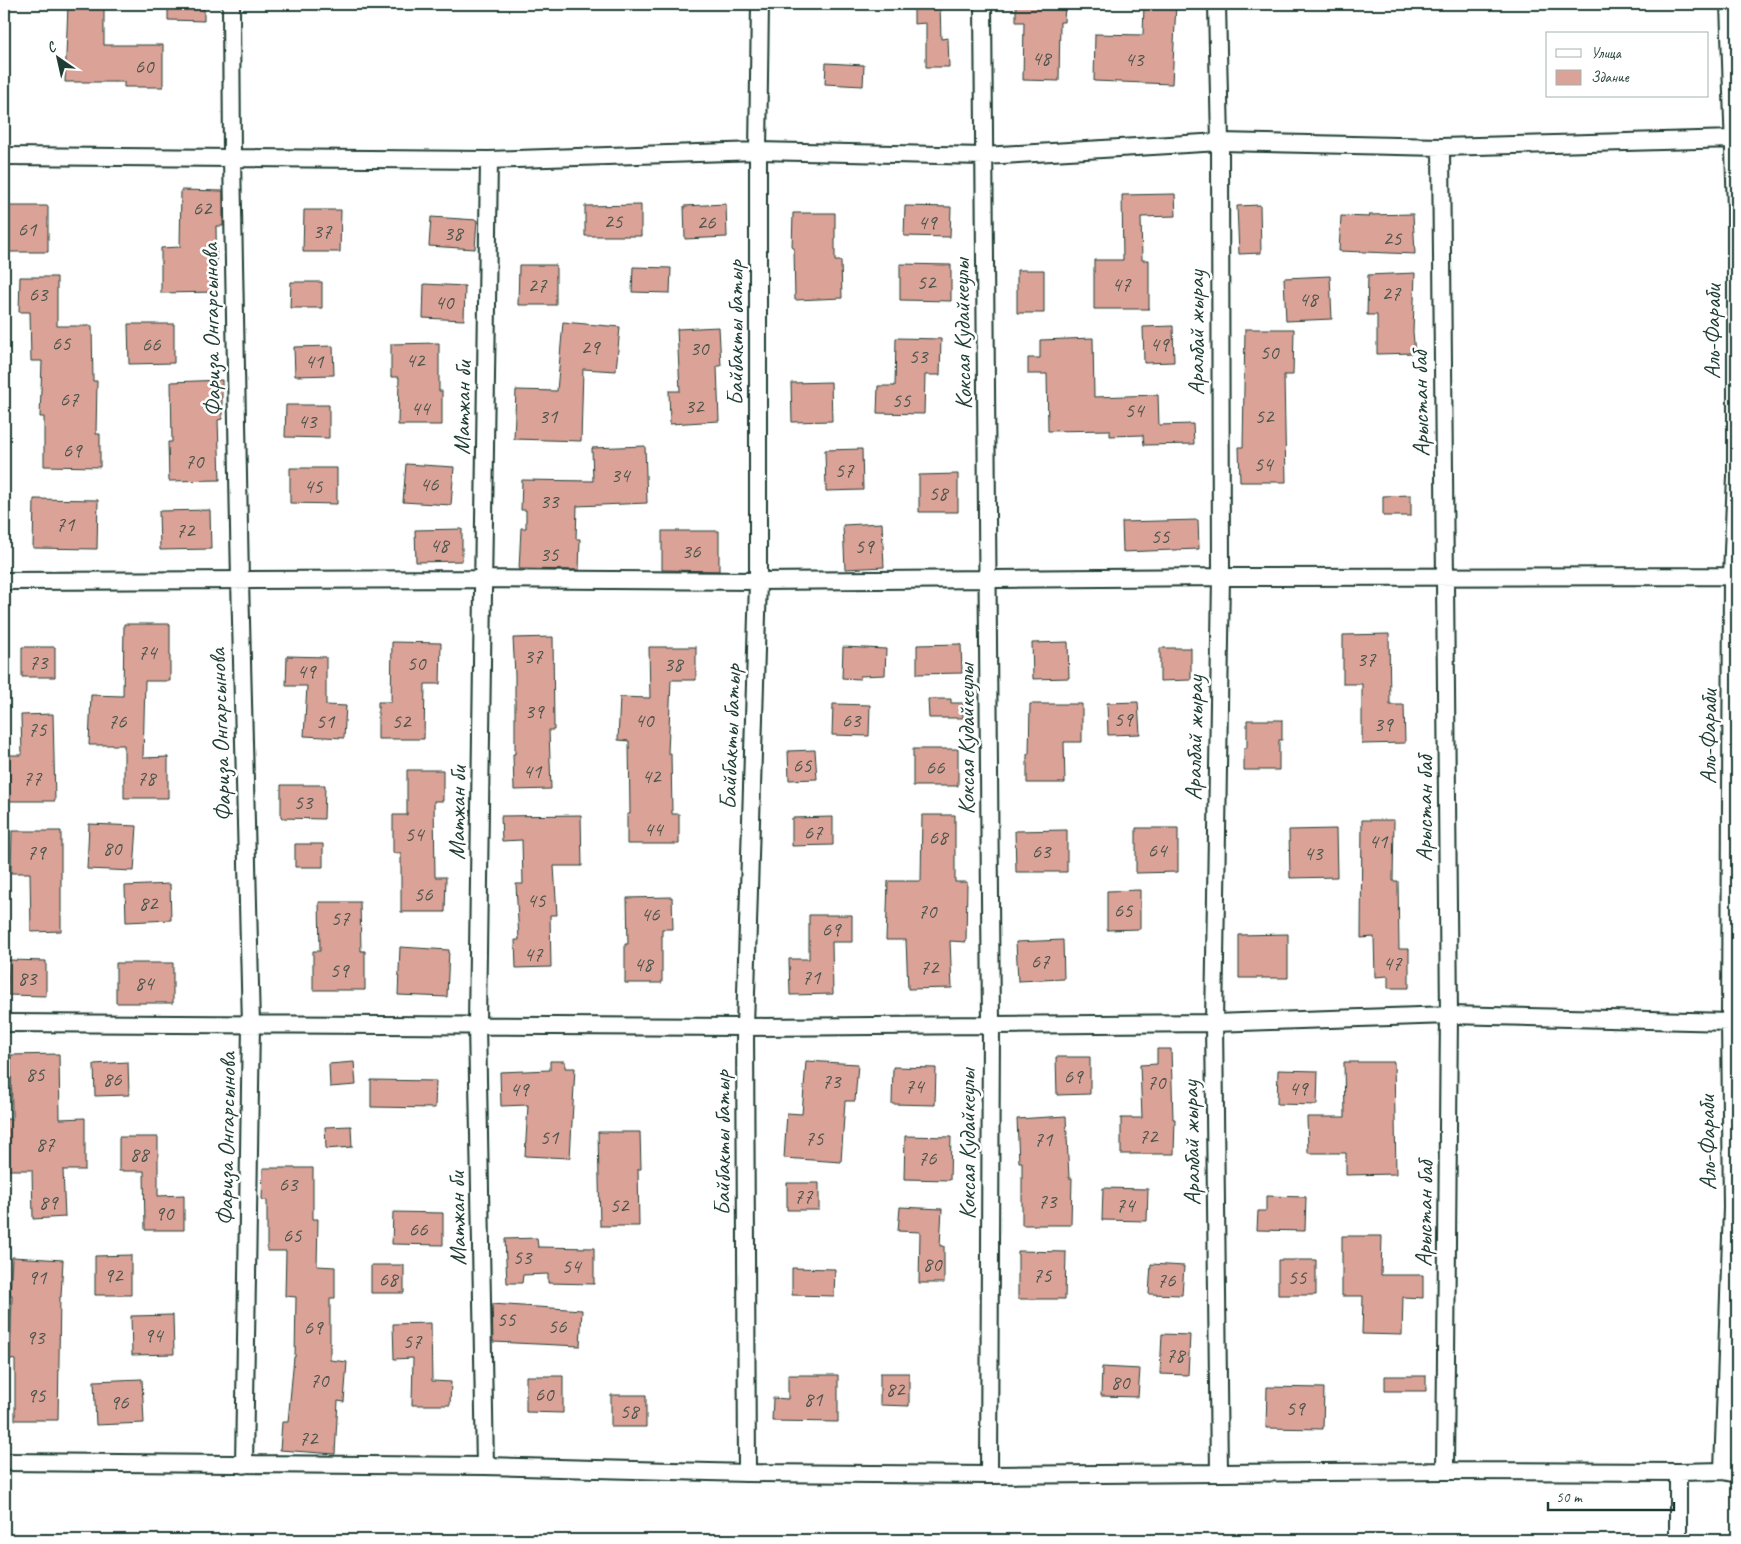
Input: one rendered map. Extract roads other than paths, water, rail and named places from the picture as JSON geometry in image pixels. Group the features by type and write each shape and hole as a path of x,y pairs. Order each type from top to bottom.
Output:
{"street":[{"name":"Фариза Онгарсынова","path":"231,4 240,580 252,1025 244,1465"},
{"name":"Байбакты батыр","path":"747,1472 745,1026 758,581 760,4"},
{"name":"Коксая Кудайкеулы","path":"982,4 989,579 991,1026 989,1474"},
{"name":"Аралбай жырау","path":"1217,4 1220,142 1220,577 1214,1023 1219,1473"},
{"name":"Аль-Фараби","path":"1729,4 1736,210 1736,476 1732,576 1734,966 1730,1022 1735,1208 1730,1473"},
{"path":"4,156 489,160 758,151 984,156 1220,142 1441,147 1734,140"},
{"name":"Арыстан баб","path":"1441,147 1449,1015 1445,1471"},
{"name":"Матжан би","path":"485,1466 478,1024 489,160"},
{"path":"4,581 484,579 758,581 1220,577 1732,576"},
{"path":"4,1023 991,1026 1214,1023 1449,1015 1730,1022"},
{"path":"4,1462 485,1466 747,1472 989,1474 1445,1471 1730,1473"},
{"path":"1678,1472 1678,1540"}]}
